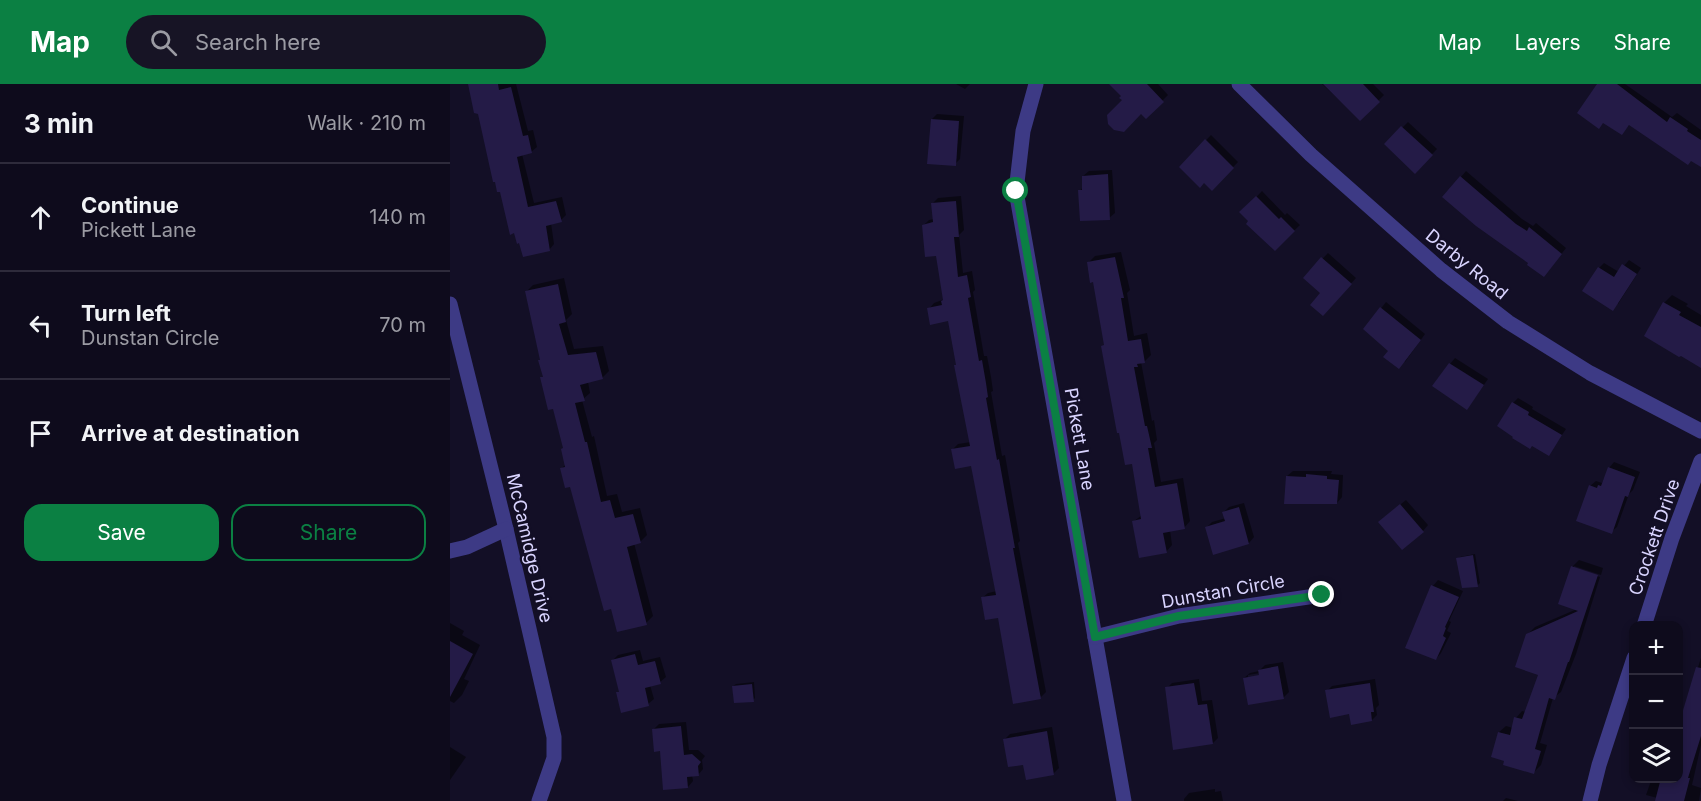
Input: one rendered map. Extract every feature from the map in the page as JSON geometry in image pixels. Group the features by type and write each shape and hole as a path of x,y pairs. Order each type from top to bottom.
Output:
{"street":[{"name":"Pickett Lane","path":"1036,84 1023,131 1016,191 1124,801"},
{"name":"Darby Road","path":"1239,84 1311,155 1423,255 1508,322 1590,373 1701,431"},
{"name":"McCamidge Drive","path":"450,304 506,529 554,737 554,758 539,801"},
{"name":"Crockett Drive","path":"1646,621 1672,538 1701,461"},
{"path":"450,551 467,547 506,529"},
{"name":"Dunstan Circle","path":"1095,637 1179,616 1322,595"},
{"path":"1590,801 1599,765 1629,673"}],"building":[{"path":"468,84 498,84 499,90 511,87 523,136 528,135 532,153 517,157 528,207 556,201 562,222 546,226 550,251 523,257 514,233 510,235 500,192 497,192 495,182 493,182 478,114 474,113"},
{"path":"1109,84 1147,84 1164,102 1146,119 1141,114 1124,132 1114,130 1108,124 1107,115 1122,100"},
{"path":"1323,84 1363,84 1380,102 1360,121"},
{"path":"1597,84 1617,84 1667,122 1670,117 1688,129 1687,131 1701,140 1701,167 1691,161 1688,165 1629,125 1622,135 1603,123 1599,129 1577,113"},
{"path":"931,119 959,121 956,166 927,164"},
{"path":"1401,126 1433,155 1415,174 1384,144"},
{"path":"1205,139 1234,168 1212,191 1204,183 1200,188 1179,167"},
{"path":"1108,174 1110,220 1080,221 1078,190 1082,190 1082,176"},
{"path":"1460,176 1516,224 1527,231 1529,227 1562,254 1544,277 1476,226 1442,197"},
{"path":"1256,196 1295,231 1275,251 1246,224 1248,221 1239,212"},
{"path":"956,201 959,237 954,237 958,277 967,275 971,297 968,298 979,361 982,360 988,397 986,398 997,460 999,459 1041,699 1013,704 998,618 985,620 981,597 996,595 971,466 955,469 951,449 970,446 948,321 930,325 927,308 942,305 943,300 936,256 925,257 922,225 933,222 931,203"},
{"path":"1115,257 1124,298 1121,298 1128,341 1141,339 1145,363 1134,367 1145,426 1147,426 1152,448 1148,448 1155,487 1177,483 1185,529 1163,533 1167,553 1139,558 1132,521 1141,519 1132,464 1125,465 1119,433 1117,433 1101,346 1104,345 1093,282 1090,283 1087,262"},
{"path":"1321,257 1352,284 1323,316 1310,305 1320,293 1303,278"},
{"path":"1622,264 1637,274 1613,311 1582,291 1598,267 1614,277"},
{"path":"558,284 566,322 559,324 568,355 596,352 603,379 580,385 585,401 575,403 601,502 610,500 615,518 633,514 641,543 627,547 647,625 617,632 611,609 604,611 570,487 565,488 560,468 565,467 561,449 563,448 553,409 548,410 540,377 543,377 525,291"},
{"path":"1663,302 1681,312 1679,315 1701,327 1701,368 1644,336"},
{"path":"1380,307 1421,340 1399,369 1383,357 1388,351 1363,329"},
{"path":"1449,363 1484,385 1467,410 1432,386"},
{"path":"1512,402 1529,412 1528,415 1562,435 1549,456 1532,446 1530,449 1497,426"},
{"path":"1608,467 1635,477 1628,497 1625,496 1612,534 1576,521 1589,485 1597,488 1598,485 1601,486"},
{"path":"1306,474 1339,480 1337,504 1284,504 1286,476 1306,477"},
{"path":"1400,504 1424,532 1402,550 1378,522"},
{"path":"1239,507 1249,544 1213,555 1205,527 1225,521 1222,512"},
{"path":"1473,555 1478,587 1462,588 1456,558"},
{"path":"1571,566 1598,575 1555,700 1549,698 1535,749 1541,751 1534,774 1503,765 1504,761 1491,757 1498,732 1510,735 1514,717 1522,719 1538,675 1515,667 1526,634 1578,611 1558,604"},
{"path":"1431,585 1459,597 1445,627 1443,636 1446,638 1436,660 1405,648"},
{"path":"450,641 473,654 450,697"},
{"path":"635,654 638,665 655,661 661,684 645,688 649,706 621,713 616,692 619,692 611,660"},
{"path":"1278,666 1284,699 1248,705 1243,678 1259,675 1258,670"},
{"path":"1696,667 1701,668 1701,736 1688,778 1690,778 1684,801 1655,801 1660,783 1683,783 1683,710"},
{"path":"1194,683 1198,705 1207,704 1213,744 1173,750 1165,687"},
{"path":"1370,683 1374,712 1371,712 1372,721 1351,725 1349,714 1330,718 1325,690"},
{"path":"752,684 754,702 734,703 732,686"},
{"path":"681,726 684,755 692,754 701,762 698,766 699,776 687,777 688,788 663,790 660,751 654,752 652,729"},
{"path":"1047,731 1054,775 1026,780 1023,765 1008,767 1003,739"}],"route":[{"path":"1016,191 1095,637 1179,616 1322,595"}]}
